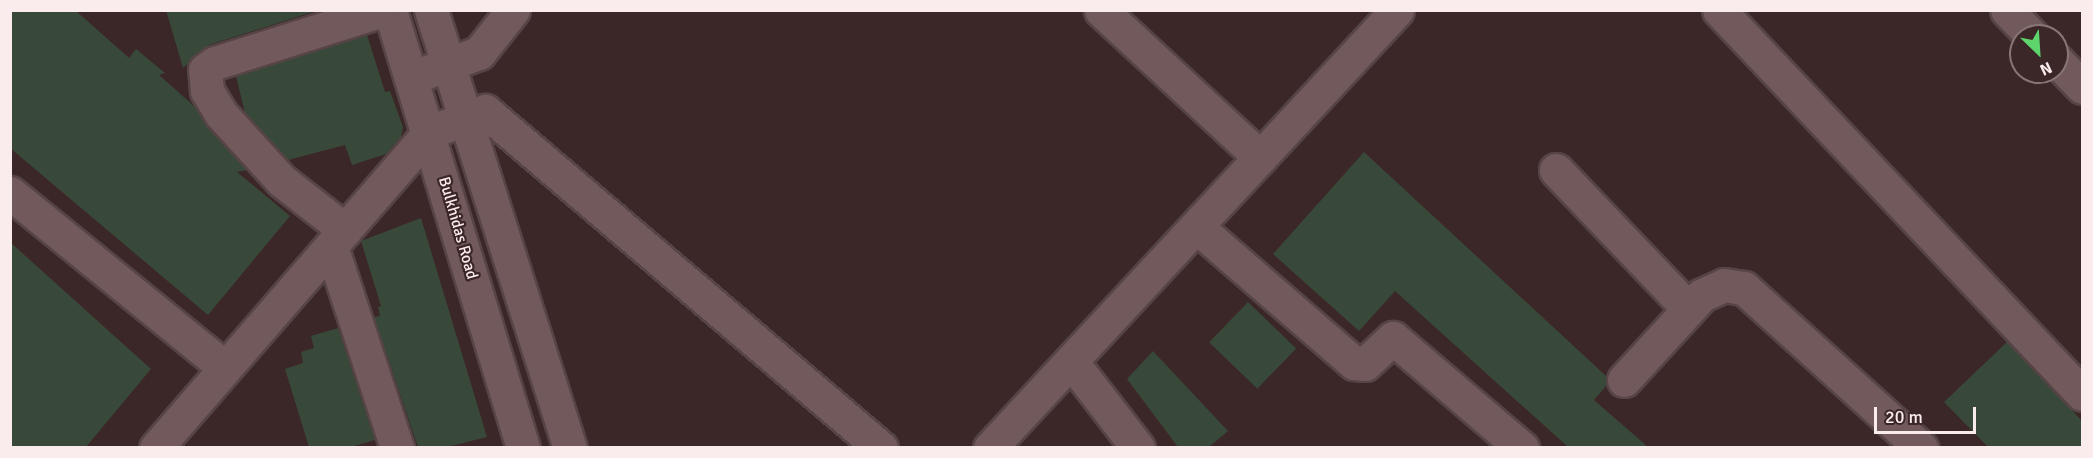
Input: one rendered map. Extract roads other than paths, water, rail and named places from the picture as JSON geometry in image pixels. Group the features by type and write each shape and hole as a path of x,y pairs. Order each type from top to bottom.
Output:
{"street":[{"path":"383,10 215,63 206,70 207,91 221,114 338,238 397,447"},
{"name":"Bulkhidas Road","path":"390,10 430,132 523,447"},
{"path":"431,10 570,447"},
{"path":"412,77 479,53 513,10"},
{"path":"1101,10 1260,157"},
{"path":"1719,10 2082,394"},
{"path":"2007,10 2020,24"},
{"path":"990,447 1198,228 1383,15"},
{"path":"2069,73 2082,87"},
{"path":"156,447 430,132 485,111 882,447"},
{"path":"1556,170 1689,309"},
{"path":"10,193 225,368"},
{"path":"1198,228 1354,363 1365,364 1393,338 1522,447"},
{"path":"1624,380 1702,295 1724,285 1744,288 1921,447"},
{"path":"1071,361 1138,447"}]}
